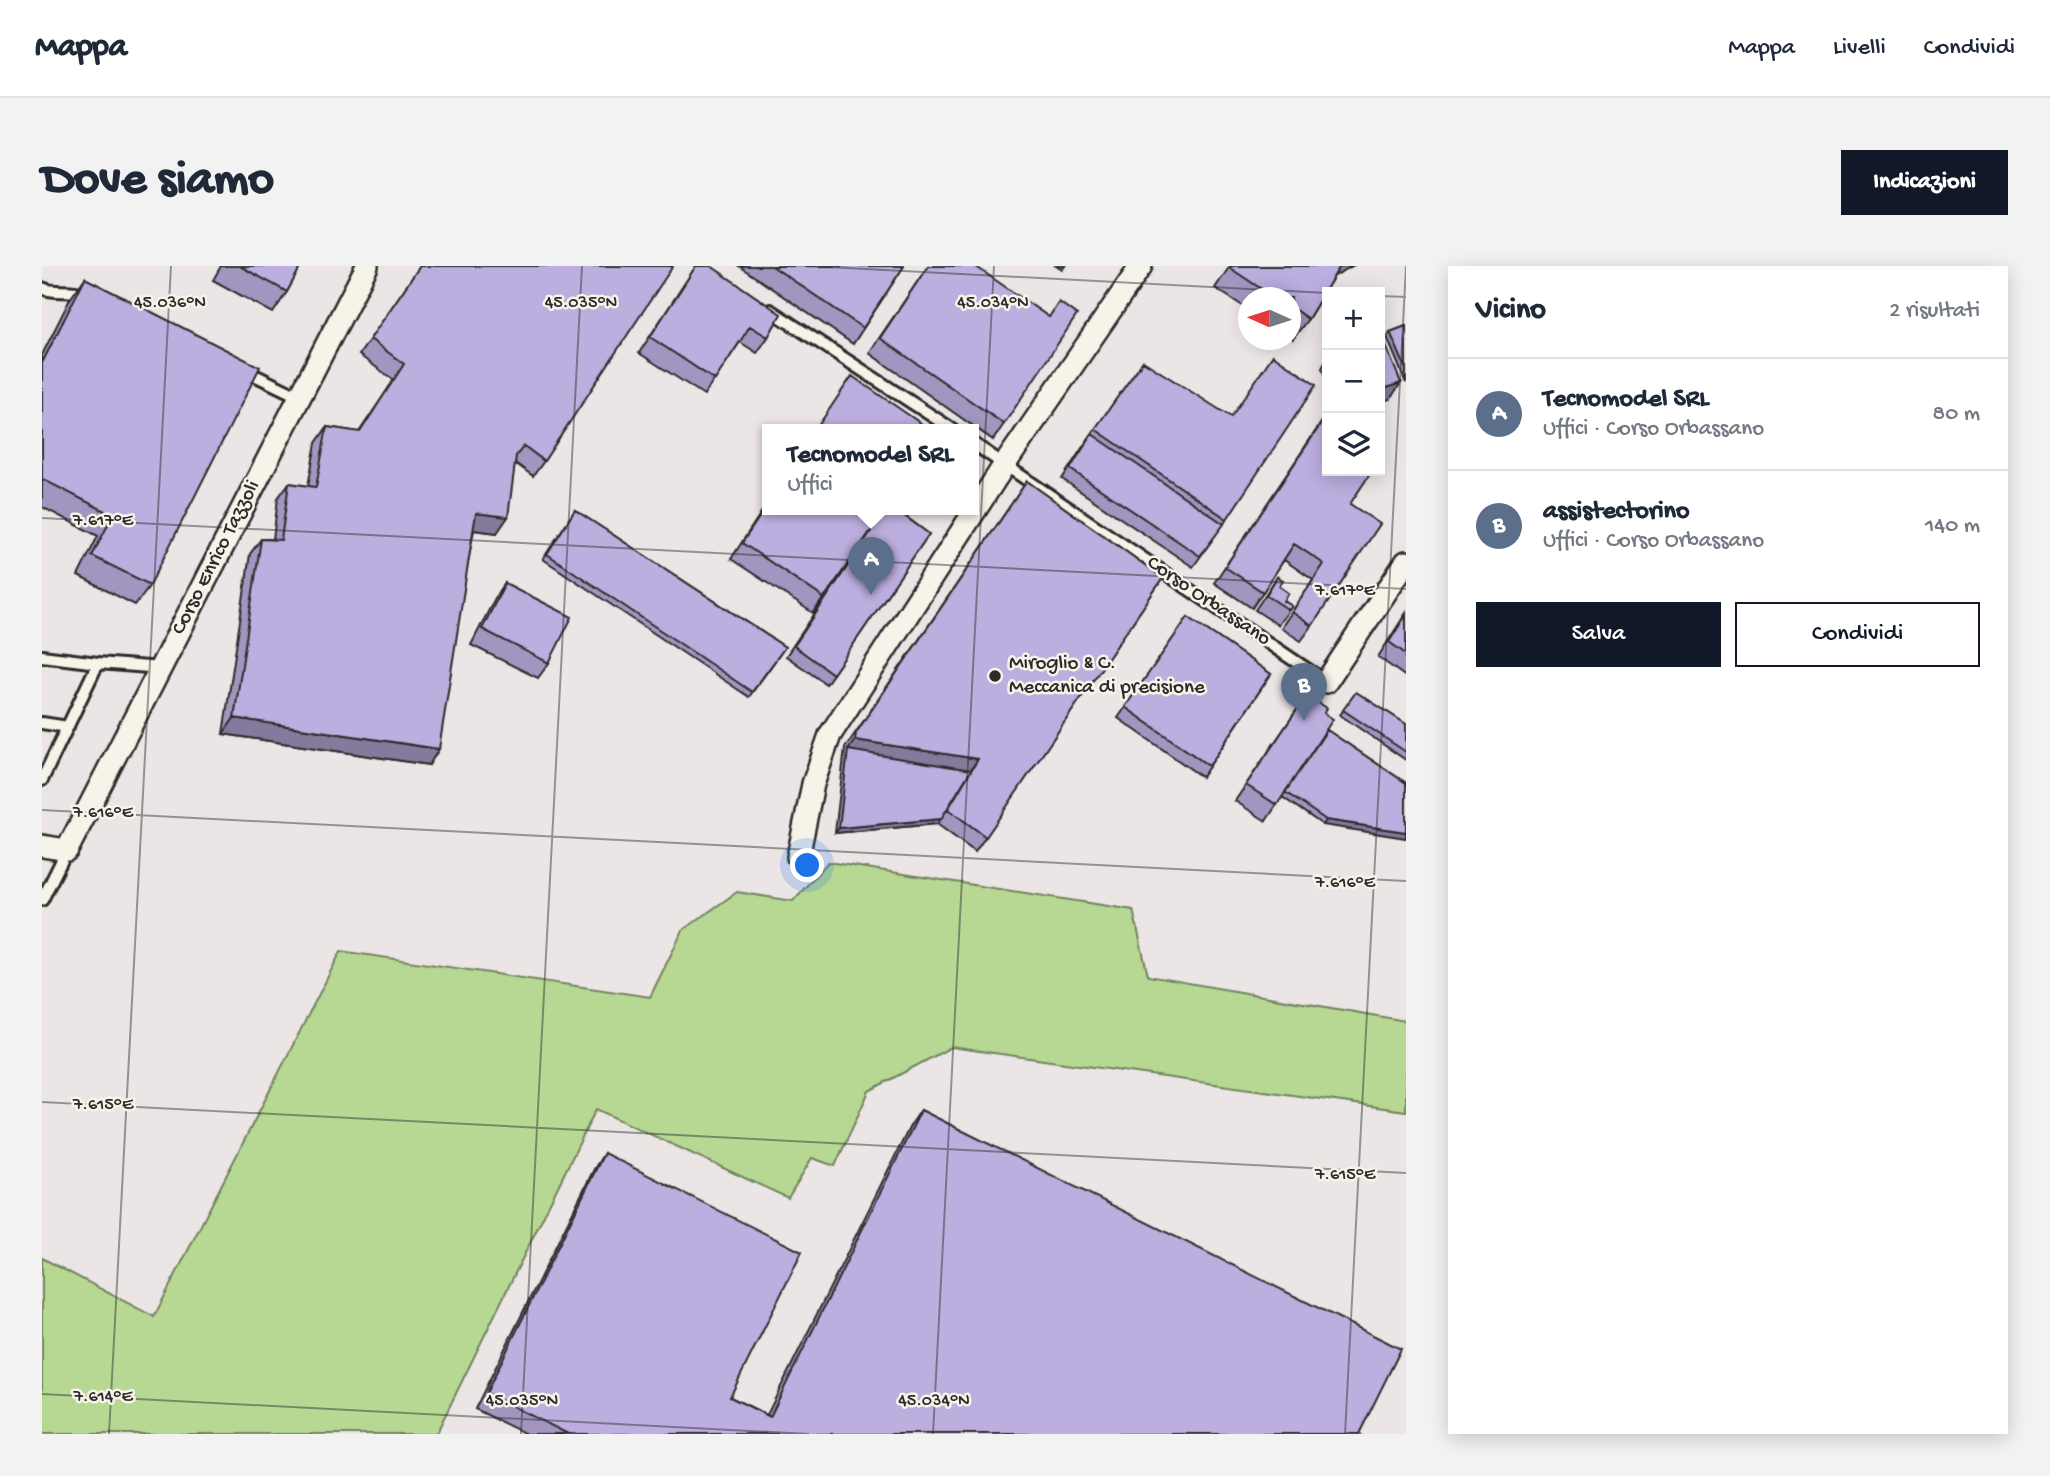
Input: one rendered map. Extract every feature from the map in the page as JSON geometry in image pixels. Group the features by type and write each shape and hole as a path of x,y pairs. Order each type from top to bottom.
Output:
{"street":[{"name":"Corso Enrico Tazzoli","path":"67,850 367,266"},
{"path":"979,504 1141,266"},
{"path":"798,857 813,784 830,735 972,515"},
{"name":"Corso Orbassano","path":"1326,682 1406,562"},
{"path":"42,846 67,850"}],"lane":[{"path":"42,288 47,291 76,290 101,302"},
{"path":"758,302 944,424"},
{"path":"238,367 300,397"},
{"name":"Corso Orbassano","path":"979,447 1326,682"},
{"path":"42,656 161,668"},
{"path":"42,780 98,663"},
{"path":"42,723 68,727"},
{"name":"Corso Enrico Tazzoli","path":"42,900 67,850"}],"green space":[{"path":"828,862 1133,910 1148,976 1406,1021 1406,1111 951,1047 869,1091 835,1166 812,1158 788,1198 596,1109 436,1434 42,1434 42,1258 154,1317 341,951 650,997 683,930 737,892 793,901"}],"building":[{"path":"240,266 301,266 287,292"},
{"path":"420,266 673,266 544,461 524,446 516,456 508,517 476,513 439,749 234,718 261,539 281,540 289,483 316,487 327,427 360,432 404,364 370,339"},
{"path":"696,266 711,266 781,314 768,337 750,326 715,380 650,337"},
{"path":"772,266 904,266 863,328"},
{"path":"928,266 975,266 1049,317 1059,302 1077,315 1004,424 880,338"},
{"path":"1340,266 1327,287 1322,287 1322,296 1308,319 1301,314 1301,287 1258,287 1230,268"},
{"path":"85,278 260,367 150,585 92,556 113,515 42,479 42,363"},
{"path":"1406,326 1406,369 1390,332"},
{"path":"1385,343 1401,383 1385,388"},
{"path":"1273,355 1316,385 1227,519 1095,429 1143,361 1231,417"},
{"path":"852,376 922,424 819,424"},
{"path":"1322,422 1322,476 1369,476 1350,504 1380,524 1312,626 1292,612 1324,564 1294,544 1263,592 1225,567"},
{"path":"1092,434 1224,524 1200,556 1070,469"},
{"name":"Miroglio & C. Meccanica di precisione","path":"1027,481 1163,578 986,837 948,809 978,759 855,740 856,733"},
{"path":"575,510 785,647 752,692 547,554"},
{"path":"762,513 882,515 824,598 742,543"},
{"path":"882,515 903,515 929,534 833,674 794,646"},
{"path":"1277,577 1283,580 1279,586 1289,593 1284,601 1292,606 1289,610 1266,595"},
{"path":"505,583 572,617 549,663 482,629"},
{"path":"1406,615 1406,654 1389,642"},
{"path":"1188,617 1271,674 1209,766 1125,707"},
{"path":"1356,692 1406,724 1406,752 1343,710"},
{"path":"1307,695 1327,708 1324,713 1333,719 1277,805 1246,785"},
{"path":"1327,730 1406,783 1406,832 1326,820 1285,792"},
{"path":"848,750 971,770 941,819 839,828"},
{"path":"921,1110 1401,1349 1359,1434 568,1434 486,1393 604,1153 802,1252 730,1397 770,1417"}],"place":[{"name":"Tecnomodel SRL","path":"871,595"},
{"name":"Miroglio & C. Meccanica di precisione","path":"995,676"},
{"name":"assistectorino","path":"1304,721"}]}
